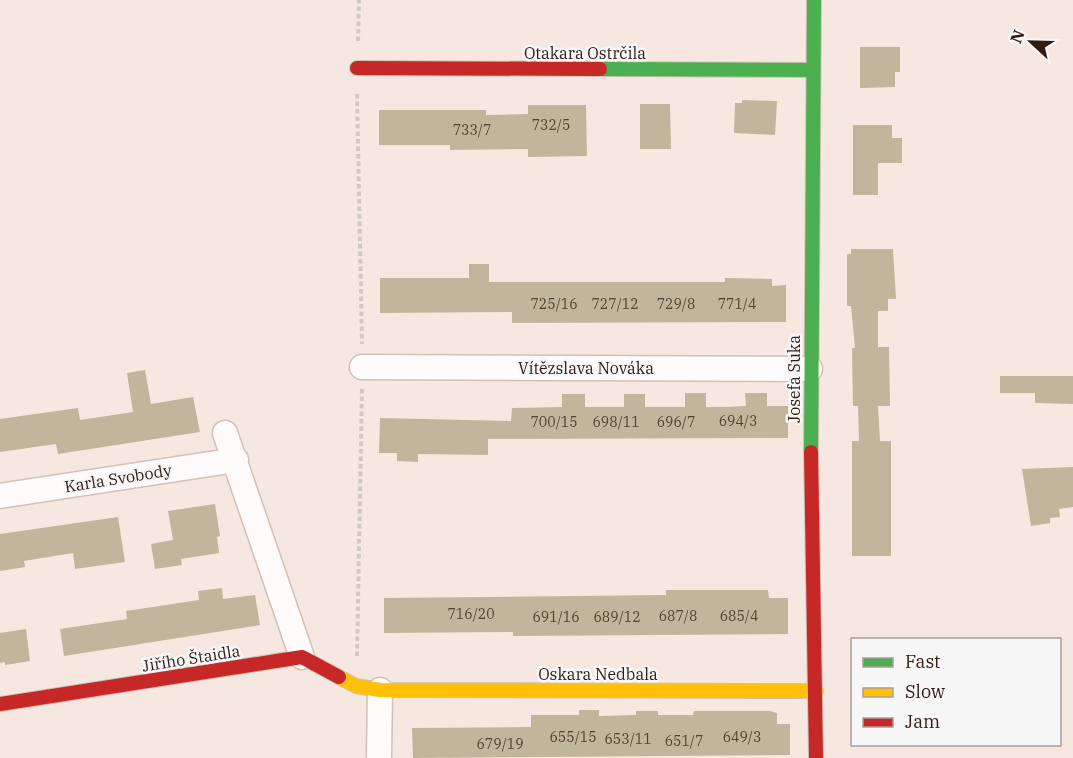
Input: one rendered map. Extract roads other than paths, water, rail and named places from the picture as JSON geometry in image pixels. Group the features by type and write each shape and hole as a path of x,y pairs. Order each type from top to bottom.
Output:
{"street":[{"name":"Josefa Suka","path":"814,0 810,369 816,758"},
{"name":"Otakara Ostrčila","path":"357,68 813,70"},
{"name":"Vítězslava Nováka","path":"362,367 810,369"},
{"path":"225,432 302,657 356,687 380,690 379,758"},
{"name":"Karla Svobody","path":"0,496 236,460"},
{"name":"Jiřího Štaidla","path":"0,704 302,657"},
{"name":"Oskara Nedbala","path":"380,690 816,691"}]}
